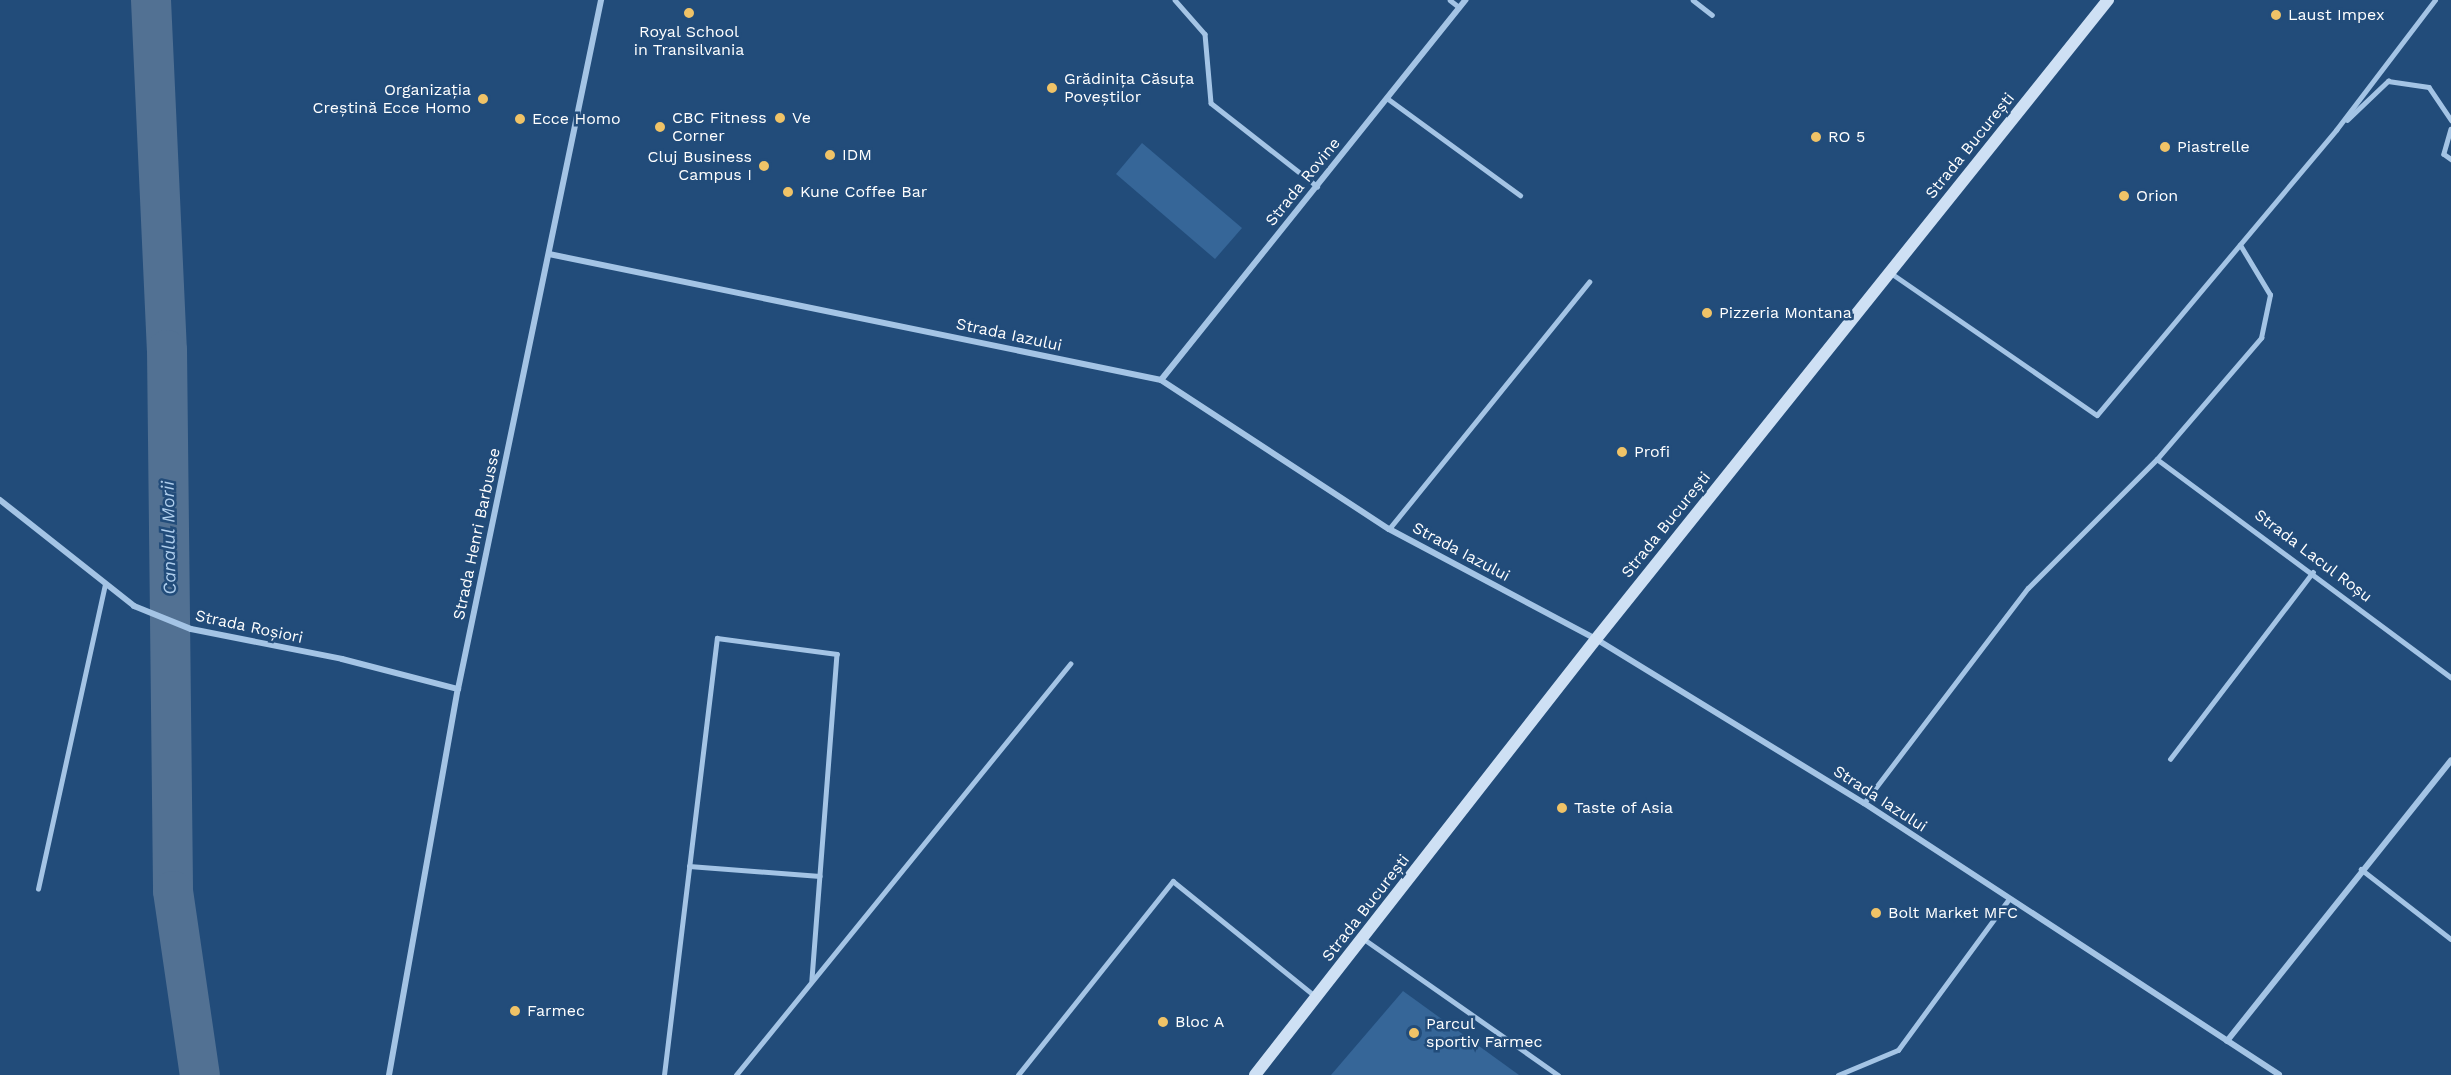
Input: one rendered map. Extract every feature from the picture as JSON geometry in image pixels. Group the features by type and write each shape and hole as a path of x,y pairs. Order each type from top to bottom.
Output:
{"main road":[{"name":"Strada București","path":"1255,1075 1364,939 1596,639 2108,0"}],"street":[{"name":"Strada Henri Barbusse","path":"389,1075 458,689 601,0"},
{"name":"Strada Rovine","path":"1161,380 1465,0"},
{"name":"Strada Iazului","path":"549,254 1161,380 1389,529 1596,639 1864,802 2008,899 2279,1075"},
{"name":"Strada Roșiori","path":"0,500 134,606 190,629 342,659 458,689"},
{"path":"2227,1041 2361,869 2451,760"}],"lane":[{"path":"1175,0 1205,34 1211,103 1317,186"},
{"path":"1450,0 1459,8"},
{"path":"1693,0 1712,15"},
{"path":"1890,272 2097,415 2336,130 2435,0"},
{"path":"2336,130 2388,81 2428,87 2451,120"},
{"path":"1387,98 1520,195"},
{"path":"2451,129 2444,154 2451,159"},
{"path":"1864,802 2028,588 2157,459 2261,338 2270,295 2240,245"},
{"path":"1389,529 1589,282"},
{"name":"Strada Lacul Roșu","path":"2157,459 2313,572 2451,677"},
{"path":"2170,759 2313,572"},
{"path":"38,889 105,585"},
{"path":"663,1075 717,638 837,654 812,980"},
{"path":"736,1075 1070,664"},
{"path":"689,866 820,876"},
{"path":"2361,869 2451,939"},
{"path":"1018,1075 1173,881 1317,998"},
{"path":"1838,1075 1899,1050 2008,899"},
{"path":"1364,939 1558,1075"}],"shaded area":[{"path":"1142,143 1242,228 1215,259 1116,174"},
{"name":"Parcul sportiv Farmec","path":"1403,991 1519,1075 1331,1075"}],"waterway":[{"name":"Canalul Morii","path":"151,0 167,350 173,891 200,1075"}],"place":[{"name":"Royal School in Transilvania","path":"689,13"},
{"name":"Laust Impex","path":"2276,15"},
{"name":"Grădinița Căsuța Poveștilor","path":"1052,88"},
{"name":"Organizația Creștină Ecce Homo","path":"483,99"},
{"name":"Ve","path":"780,118"},
{"name":"Ecce Homo","path":"520,119"},
{"name":"CBC Fitness Corner","path":"660,127"},
{"name":"RO 5","path":"1816,137"},
{"name":"Piastrelle","path":"2165,147"},
{"name":"IDM","path":"830,155"},
{"name":"Cluj Business Campus I","path":"764,166"},
{"name":"Kune Coffee Bar","path":"788,192"},
{"name":"Orion","path":"2124,196"},
{"name":"Pizzeria Montana","path":"1707,313"},
{"name":"Profi","path":"1622,452"},
{"name":"Taste of Asia","path":"1562,808"},
{"name":"Bolt Market MFC","path":"1876,913"},
{"name":"Farmec","path":"515,1011"},
{"name":"Bloc A","path":"1163,1022"},
{"name":"Parcul sportiv Farmec","path":"1414,1033"}]}
